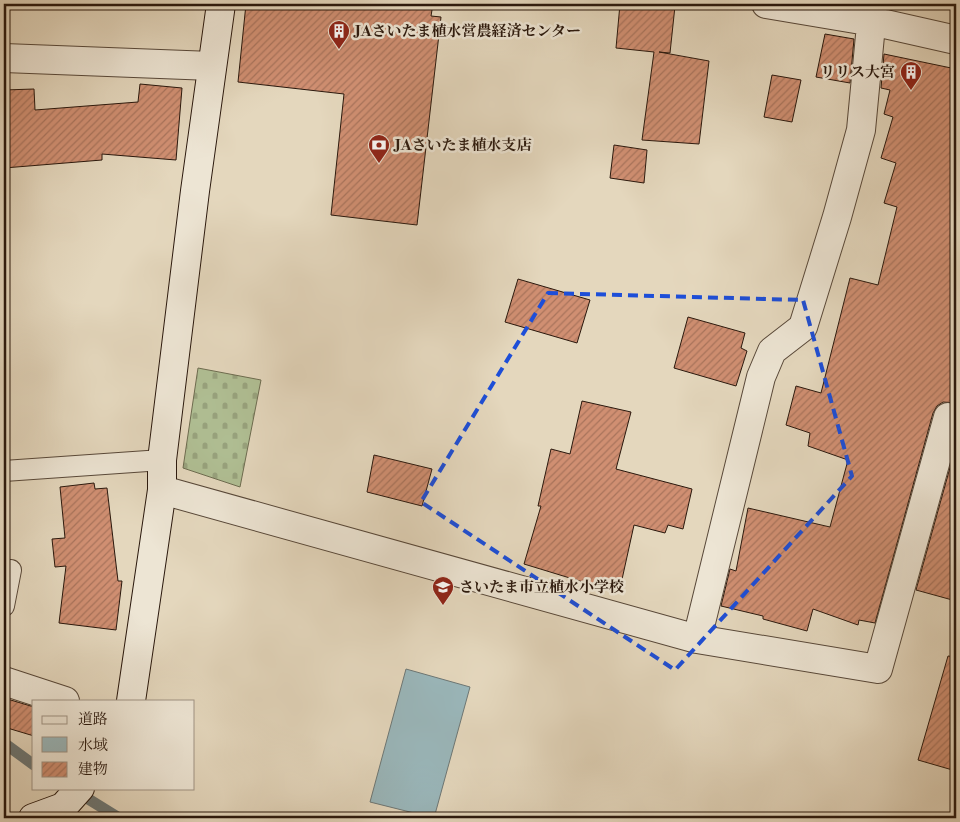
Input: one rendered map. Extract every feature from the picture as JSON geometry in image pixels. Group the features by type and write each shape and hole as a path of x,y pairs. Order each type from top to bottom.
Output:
{"street":[{"path":"131,700 162,490 162,460 221,4"},
{"path":"766,4 872,13 956,40"},
{"path":"697,639 761,377 772,351 803,327 837,217 861,130 872,13"},
{"path":"4,58 212,66"},
{"path":"162,490 697,639 878,669 948,417 956,419"},
{"path":"4,681 62,700"},
{"path":"33,818 63,807 78,790"}],"lane":[{"path":"4,471 162,460"},
{"path":"4,606 11,570"}],"highlighted area":[{"path":"548,293 803,300 852,476 675,670 421,502"}],"green space":[{"path":"198,368 261,380 240,487 183,468"}],"water":[{"path":"406,669 470,687 434,818 370,802"}],"building":[{"name":"JAさいたま植水営農経済センター","path":"246,4 433,4 431,16 441,17 417,225 331,215 344,94 238,82"},
{"path":"620,4 675,6 670,53 659,52 709,61 699,144 642,140 654,52 616,48"},
{"path":"825,34 854,39 850,83 816,77"},
{"path":"884,54 956,69 956,403 943,402 937,406 933,413 875,623 859,620 858,625 813,609 807,631 763,619 763,616 721,606 730,569 736,571 748,508 830,527 848,460 808,446 810,433 786,425 796,386 821,393 850,278 878,285 897,207 884,203 896,163 881,158 893,117 884,114 890,90 881,88"},
{"path":"772,75 801,80 792,122 764,117"},
{"path":"140,84 182,88 176,160 102,154 102,160 4,168 4,90 34,89 35,110 138,102"},
{"path":"614,145 647,150 644,183 610,178"},
{"path":"518,279 590,300 577,343 505,322"},
{"path":"688,317 745,333 741,348 747,351 736,386 674,368"},
{"path":"582,401 631,412 616,469 692,489 683,529 668,525 665,533 634,525 619,593 524,564 541,506 538,506 551,449 570,454"},
{"path":"956,446 956,601 916,590"},
{"path":"374,455 432,469 422,506 367,492"},
{"path":"94,483 95,489 107,488 118,581 122,581 116,630 59,623 66,566 55,567 52,539 65,538 60,487"},
{"path":"948,656 956,657 956,771 918,760"},
{"path":"4,698 32,706 32,735 4,727"}],"waterway":[{"path":"4,743 32,764"},
{"path":"77,792 119,818"}],"place":[{"name":"JAさいたま植水営農経済センター","path":"339,50"},
{"name":"リリス大宮","path":"911,91"},
{"name":"JAさいたま植水支店","path":"379,164"},
{"name":"さいたま市立植水小学校","path":"443,606"}]}
